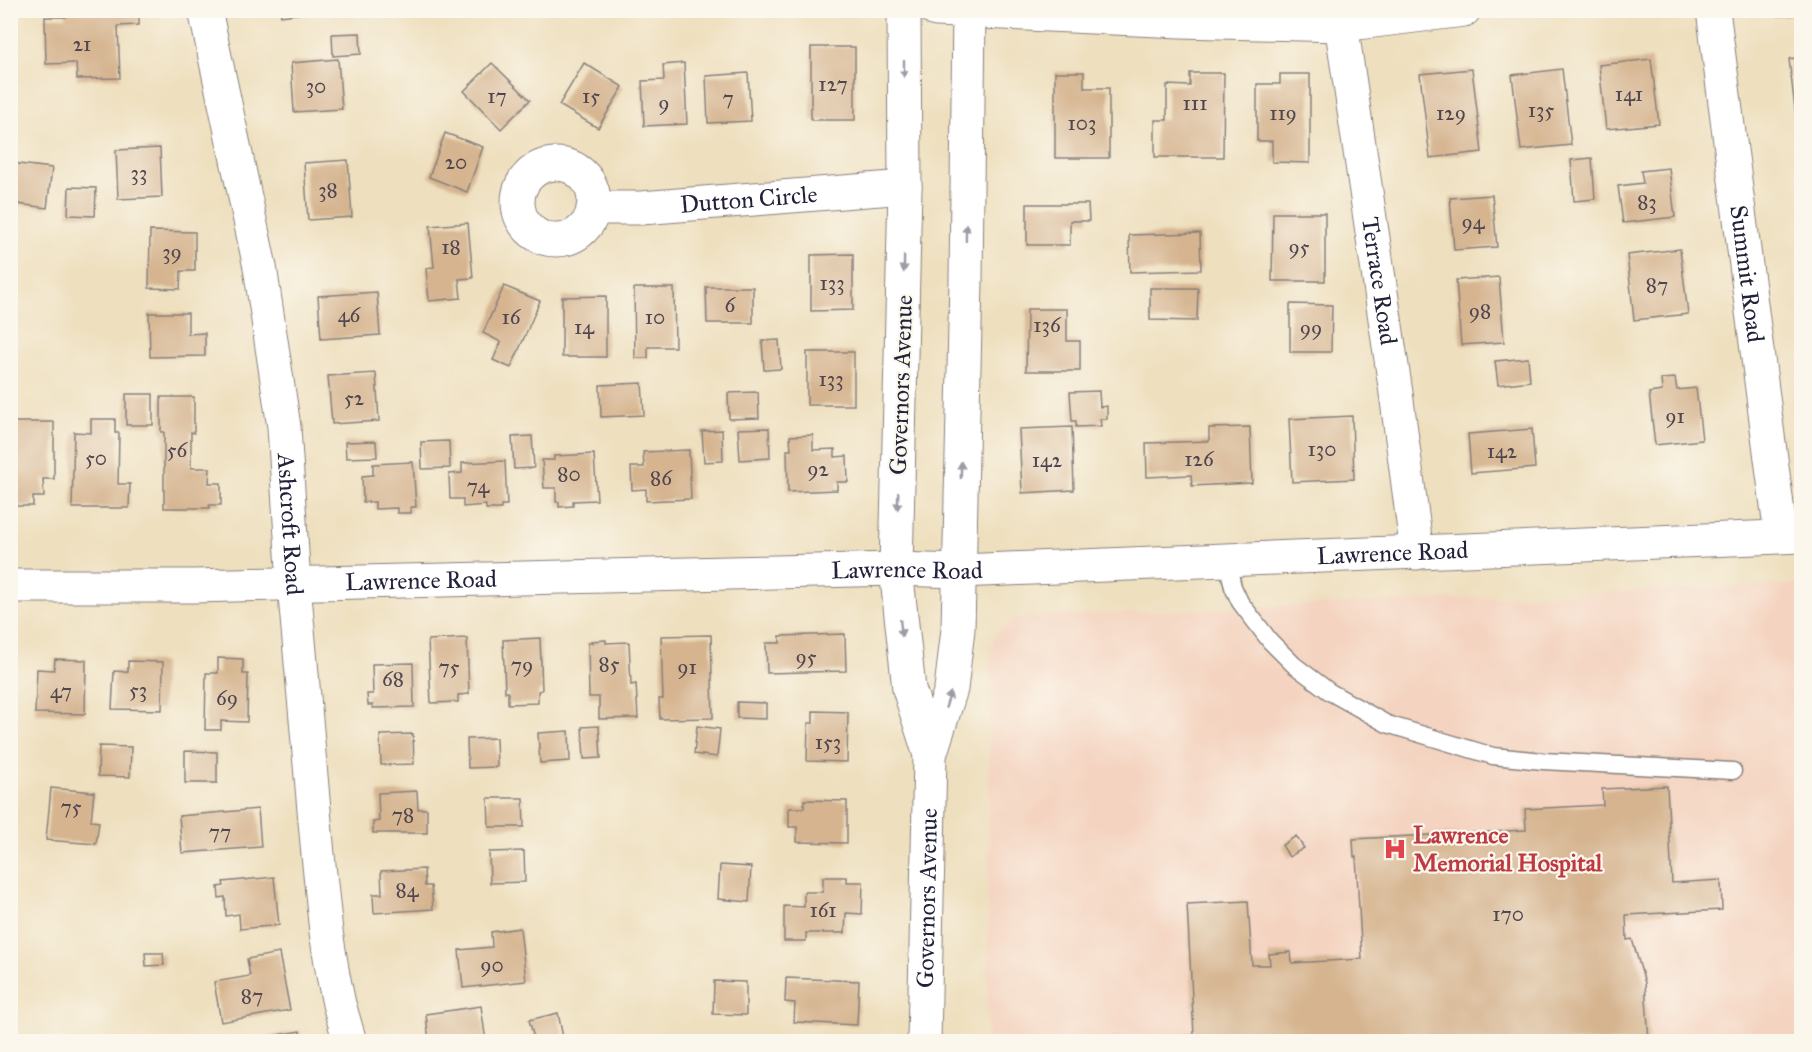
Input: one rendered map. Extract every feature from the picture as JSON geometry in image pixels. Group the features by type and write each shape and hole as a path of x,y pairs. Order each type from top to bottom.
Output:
{"street":[{"name":"Ashcroft Road","path":"205,10 262,279 284,427 294,584 326,932 339,1004 350,1041"},
{"name":"Governors Avenue","path":"904,10 905,187 896,570 909,689 930,755"},
{"path":"936,10 1180,21 1340,18 1464,10"},
{"name":"Summit Road","path":"1713,10 1791,536"},
{"name":"Governors Avenue","path":"924,1041 930,755 951,689 958,629 969,12"},
{"name":"Terrace Road","path":"1340,18 1396,393 1417,553"},
{"name":"Dutton Circle","path":"593,208 641,208 905,187"},
{"name":"Lawrence Road","path":"10,586 194,586 896,570 959,571 1791,536"}],"lane":[{"path":"1227,561 1233,587 1240,602 1270,641 1294,665 1329,692 1387,723 1493,756 1543,761 1733,771"}],"shaded area":[{"name":"Lawrence Memorial Hospital","path":"1801,584 1801,1041 987,1042 990,657 992,642 1000,629 1010,621 1024,617"}],"building":[{"path":"66,10 139,10 139,25 118,26 120,78 77,79 76,63 46,64 45,17 66,17"},
{"path":"280,10 311,10 312,12 281,16"},
{"path":"1777,10 1802,10 1802,14 1778,16"},
{"path":"360,33 361,54 333,56 332,34"},
{"path":"811,47 855,47 855,120 811,120"},
{"path":"1802,57 1802,116 1796,117 1789,59"},
{"path":"338,59 342,109 294,112 291,63"},
{"path":"1651,59 1659,124 1606,129 1599,65"},
{"path":"492,63 530,100 501,129 464,91"},
{"path":"584,63 623,87 598,128 559,105"},
{"path":"684,63 687,124 644,126 642,81 664,80 663,65"},
{"path":"1472,69 1482,152 1430,158 1420,74"},
{"path":"1562,69 1571,145 1521,150 1512,75"},
{"path":"1055,72 1084,72 1084,88 1109,88 1109,158 1055,158"},
{"path":"748,73 751,121 708,123 706,76"},
{"path":"1190,73 1224,73 1223,157 1155,157 1155,120 1167,120 1167,85 1190,86"},
{"path":"1280,74 1310,74 1310,163 1272,162 1272,141 1257,141 1257,84 1280,84"},
{"path":"445,133 483,147 467,192 429,177"},
{"path":"160,148 162,197 118,199 116,150"},
{"path":"1592,158 1595,199 1574,201 1571,160"},
{"path":"348,160 352,217 308,220 304,163"},
{"path":"10,163 52,168 47,208 10,203"},
{"path":"1669,168 1675,217 1623,223 1618,186 1643,183 1641,171"},
{"path":"69,187 96,188 95,216 68,215"},
{"path":"1492,195 1497,247 1454,250 1450,198"},
{"path":"1027,204 1088,204 1089,221 1070,221 1070,245 1027,245"},
{"path":"1273,213 1325,213 1325,281 1272,281"},
{"path":"468,223 473,278 459,279 461,298 429,301 426,268 434,267 430,226"},
{"path":"150,231 195,232 195,271 181,271 180,289 149,288"},
{"path":"1200,233 1201,270 1130,272 1129,235"},
{"path":"1680,249 1688,314 1634,320 1627,255"},
{"path":"853,254 853,310 811,311 811,255"},
{"path":"1499,277 1504,342 1461,345 1456,280"},
{"path":"504,286 540,301 511,368 493,360 501,342 483,333"},
{"path":"706,287 753,287 753,323 707,323"},
{"path":"634,288 674,288 675,347 648,347 648,358 635,358"},
{"path":"1150,288 1198,288 1197,321 1150,320"},
{"path":"377,292 380,335 321,339 318,296"},
{"path":"606,296 606,357 562,357 562,297"},
{"path":"1290,304 1332,305 1331,352 1290,352"},
{"path":"1027,309 1067,309 1067,341 1080,341 1080,371 1026,371"},
{"path":"149,313 188,313 188,334 205,333 205,356 150,357"},
{"path":"779,340 781,369 764,370 762,341"},
{"path":"807,352 854,352 854,405 807,405"},
{"path":"1528,358 1530,381 1498,385 1495,361"},
{"path":"376,373 379,421 332,424 328,376"},
{"path":"1675,378 1677,390 1696,388 1702,440 1655,445 1649,393 1662,391 1661,379"},
{"path":"642,383 644,415 601,417 600,385"},
{"path":"1099,391 1100,407 1107,406 1107,419 1100,419 1101,426 1076,427 1076,421 1072,421 1070,392"},
{"path":"758,392 759,418 729,419 728,393"},
{"path":"126,394 153,394 153,425 126,425"},
{"path":"161,397 194,397 191,468 210,468 209,483 221,483 221,505 209,505 210,508 164,508 164,432 161,432"},
{"path":"1352,416 1354,479 1292,482 1289,419"},
{"path":"91,419 115,419 115,433 119,433 118,484 130,484 129,508 72,508 74,432 91,433"},
{"path":"10,422 54,422 54,479 43,479 44,497 33,497 33,506 14,506 14,517 10,517"},
{"path":"1072,427 1074,490 1022,493 1019,429"},
{"path":"1250,427 1252,483 1192,486 1191,475 1147,477 1146,443 1209,441 1209,428"},
{"path":"769,428 770,458 740,460 738,429"},
{"path":"1532,429 1535,468 1471,473 1468,434"},
{"path":"722,430 723,461 704,462 702,431"},
{"path":"813,435 813,450 835,449 835,457 847,456 848,482 837,482 837,490 788,492 787,450 791,450 790,436"},
{"path":"532,436 534,468 514,469 512,437"},
{"path":"376,441 377,457 346,458 345,442"},
{"path":"449,441 450,468 422,469 421,442"},
{"path":"689,450 691,499 646,501 646,489 632,490 631,467 644,467 643,452"},
{"path":"594,454 597,500 573,501 573,506 559,507 559,502 556,502 556,488 544,488 542,460 554,460 554,456"},
{"path":"505,461 507,505 501,505 501,509 486,509 486,505 463,507 463,499 450,499 449,474 462,473 462,463"},
{"path":"413,462 416,507 411,507 411,513 397,513 397,508 375,509 375,502 363,502 362,476 373,475 373,464"},
{"path":"845,634 846,671 767,673 766,643 780,643 780,636"},
{"path":"711,635 713,718 660,719 659,699 663,699 661,636"},
{"path":"467,638 469,694 458,695 458,702 431,703 428,640"},
{"path":"540,638 542,690 538,691 538,703 508,704 508,692 505,692 503,640"},
{"path":"606,640 606,643 629,642 631,685 636,684 638,718 599,719 599,697 589,697 588,643"},
{"path":"218,658 243,659 243,674 248,674 247,722 221,721 221,730 205,730 206,673 218,673"},
{"path":"55,659 86,660 85,714 35,713 37,669 54,670"},
{"path":"128,661 163,662 162,710 112,709 114,671 128,672"},
{"path":"413,663 414,707 373,708 373,705 368,705 367,694 373,694 372,664"},
{"path":"737,702 766,703 766,719 737,718"},
{"path":"813,711 848,712 847,762 807,761 808,723 813,723"},
{"path":"599,726 601,758 584,759 582,727"},
{"path":"697,726 720,729 717,757 694,754"},
{"path":"569,731 570,761 540,763 538,733"},
{"path":"413,734 414,764 381,765 380,735"},
{"path":"496,738 497,767 468,768 467,739"},
{"path":"99,746 131,747 130,777 98,776"},
{"path":"185,751 217,752 217,783 185,783"},
{"path":"1667,786 1672,883 1721,880 1722,910 1626,915 1627,940 1632,939 1645,983 1649,1042 1112,1042 1112,1039 1194,1035 1187,904 1248,901 1252,965 1270,965 1269,954 1291,952 1292,963 1362,959 1353,839 1526,830 1525,809 1603,805 1602,789"},
{"path":"51,788 94,792 91,821 99,822 96,844 46,840"},
{"path":"417,791 418,809 427,809 427,833 373,833 373,822 379,821 378,793"},
{"path":"488,798 523,798 524,827 489,827"},
{"path":"804,800 847,801 847,843 797,842 797,827 789,827 789,808 804,808"},
{"path":"258,809 261,847 182,853 179,816"},
{"path":"1296,836 1304,848 1289,857 1282,845"},
{"path":"524,851 525,882 490,883 489,852"},
{"path":"720,865 751,867 749,902 718,899"},
{"path":"424,869 425,886 431,886 433,909 374,913 373,894 382,894 381,871"},
{"path":"274,877 279,925 240,929 239,914 226,916 225,897 219,898 218,887 224,886 223,882"},
{"path":"823,877 847,877 847,882 863,882 862,914 846,913 845,933 806,933 806,941 784,941 784,906 804,907 804,892 823,892"},
{"path":"520,928 526,981 463,988 459,950 492,947 491,932"},
{"path":"145,953 163,953 164,965 146,966"},
{"path":"279,953 290,1010 221,1022 214,982 250,976 247,959"},
{"path":"786,978 859,981 857,1025 794,1022 795,1003 785,1002"},
{"path":"714,981 746,982 746,1015 713,1014"},
{"path":"481,1006 486,1042 429,1042 426,1014"},
{"path":"558,1013 564,1042 535,1042 529,1020"},
{"path":"300,1031 302,1042 248,1042 247,1040"}],"place":[{"name":"Lawrence Memorial Hospital","path":"1395,849"}]}
